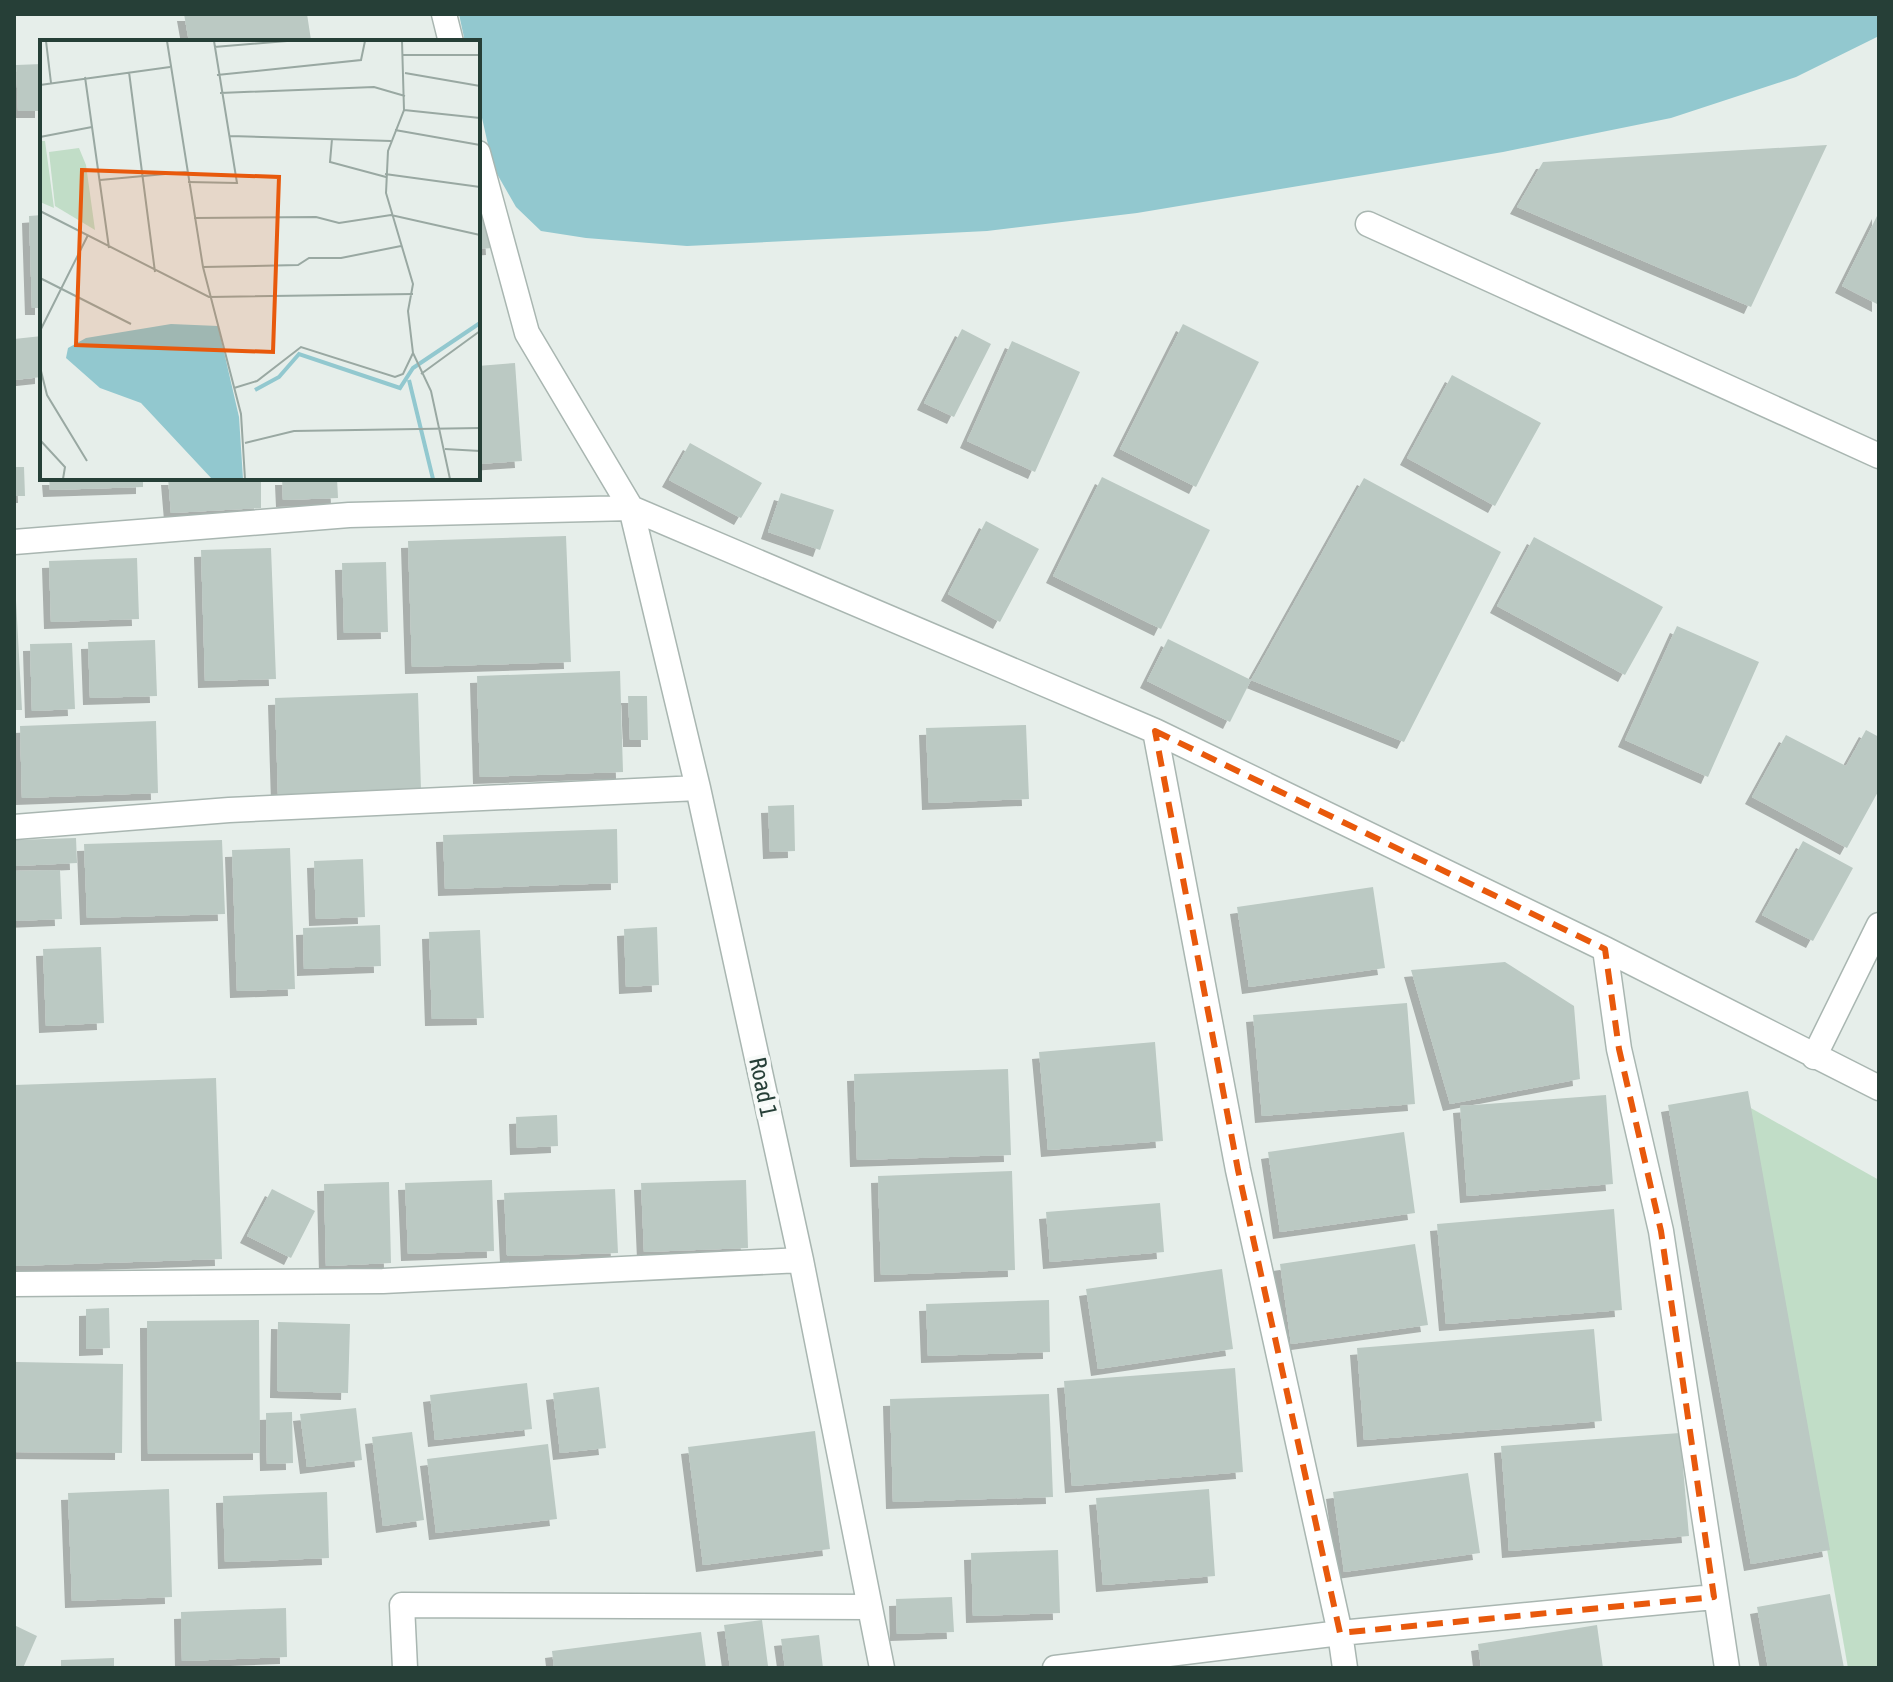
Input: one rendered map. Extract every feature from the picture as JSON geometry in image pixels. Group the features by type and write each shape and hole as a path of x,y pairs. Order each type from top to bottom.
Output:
{"street":[{"path":"444,14 450,40"},
{"name":"Road 1","path":"480,160 527,333 631,508 698,788 801,1260 882,1668"},
{"path":"1368,224 1879,456"},
{"path":"14,542 349,515 631,508 1155,731 1605,949 1879,1088"},
{"path":"1155,731 1238,1170 1340,1633 1345,1668"},
{"path":"14,827 229,810 698,788"},
{"path":"1814,1057 1879,925"},
{"path":"1605,949 1619,1049 1661,1231 1727,1668"},
{"path":"14,1284 383,1281 801,1260"},
{"path":"1055,1668 1340,1633 1714,1597"},
{"path":"405,1668 402,1605 869,1607"}],"highlighted area":[{"path":"1155,731 1605,949 1619,1049 1661,1231 1714,1597 1340,1633 1238,1170"}],"green space":[{"path":"1749,1107 1879,1180 1879,1668 1848,1668"}],"water":[{"path":"459,14 1879,14 1879,36 1796,77 1671,118 1503,152 1137,213 987,231 687,246 541,231 516,207 493,167 480,109 480,40 465,40"}],"building":[{"path":"184,14 307,14 311,40 189,40"},
{"path":"40,64 40,111 18,111 16,65"},
{"path":"1827,145 1751,307 1517,207 1543,162"},
{"path":"480,202 490,202 493,248 480,249"},
{"path":"1879,212 1879,305 1842,286"},
{"path":"40,215 40,308 32,308 29,216"},
{"path":"1183,324 1259,362 1196,487 1120,449"},
{"path":"962,329 991,344 954,417 924,403"},
{"path":"40,336 40,377 14,380 14,339"},
{"path":"1012,341 1080,372 1035,472 967,441"},
{"path":"515,363 522,461 480,464 480,366"},
{"path":"1452,375 1541,423 1495,506 1407,458"},
{"path":"690,443 762,483 741,518 669,480"},
{"path":"14,467 24,467 25,496 14,496"},
{"path":"1102,477 1210,530 1161,629 1053,576"},
{"path":"1364,478 1501,552 1404,742 1251,680"},
{"path":"49,480 143,480 143,487 50,490"},
{"path":"168,480 261,480 261,508 171,513"},
{"path":"282,480 337,480 338,498 283,500"},
{"path":"781,493 834,510 820,550 768,532"},
{"path":"986,521 1039,549 1000,622 948,594"},
{"path":"566,536 571,662 412,667 408,541"},
{"path":"1534,537 1663,607 1625,675 1497,606"},
{"path":"271,548 276,679 205,681 201,550"},
{"path":"137,558 139,619 51,622 49,561"},
{"path":"386,562 388,632 344,633 342,563"},
{"path":"14,564 22,710 14,710"},
{"path":"1677,626 1759,662 1708,777 1625,740"},
{"path":"1168,639 1251,680 1230,722 1147,681"},
{"path":"155,640 157,696 90,698 88,642"},
{"path":"72,643 75,709 32,711 30,644"},
{"path":"620,671 623,772 480,777 477,676"},
{"path":"418,693 421,790 278,795 275,698"},
{"path":"628,696 647,696 648,740 630,740"},
{"path":"156,721 158,793 22,798 20,726"},
{"path":"1026,725 1029,799 929,803 926,728"},
{"path":"1866,730 1879,737 1879,790 1847,848 1752,797 1786,735 1846,766"},
{"path":"794,805 795,851 770,852 768,806"},
{"path":"617,829 618,883 445,889 443,835"},
{"path":"76,838 77,863 16,866 15,840"},
{"path":"222,840 225,914 87,918 84,844"},
{"path":"1803,841 1853,868 1813,941 1762,915"},
{"path":"290,848 295,989 237,991 232,850"},
{"path":"363,859 365,917 316,919 314,861"},
{"path":"60,870 62,919 14,921 14,871"},
{"path":"1373,887 1385,968 1249,987 1237,907"},
{"path":"380,925 381,966 304,969 303,928"},
{"path":"657,927 659,985 626,987 624,929"},
{"path":"480,930 484,1018 432,1019 429,932"},
{"path":"101,947 104,1023 46,1026 43,949"},
{"path":"1505,962 1574,1006 1580,1079 1450,1104 1411,970"},
{"path":"1407,1003 1415,1104 1262,1116 1253,1015"},
{"path":"1155,1042 1163,1141 1048,1150 1039,1052"},
{"path":"1008,1069 1011,1155 857,1160 854,1074"},
{"path":"216,1078 222,1259 15,1266 14,1085"},
{"path":"1748,1091 1830,1550 1751,1564 1668,1105"},
{"path":"1606,1095 1613,1184 1467,1196 1460,1106"},
{"path":"557,1115 558,1146 517,1148 516,1117"},
{"path":"1404,1132 1415,1213 1280,1232 1268,1152"},
{"path":"1012,1171 1015,1270 881,1275 878,1176"},
{"path":"492,1180 494,1251 408,1254 405,1183"},
{"path":"746,1180 748,1248 644,1252 641,1183"},
{"path":"389,1182 391,1263 326,1266 324,1184"},
{"path":"272,1189 315,1211 291,1258 247,1236"},
{"path":"615,1189 618,1253 507,1256 504,1193"},
{"path":"1160,1203 1164,1252 1050,1262 1046,1212"},
{"path":"1614,1209 1622,1310 1446,1324 1437,1224"},
{"path":"1415,1244 1428,1325 1291,1344 1280,1264"},
{"path":"1222,1269 1233,1349 1098,1369 1086,1289"},
{"path":"1049,1300 1050,1352 928,1356 926,1304"},
{"path":"109,1308 110,1348 86,1349 86,1309"},
{"path":"259,1320 260,1453 148,1454 147,1321"},
{"path":"278,1322 350,1324 348,1393 277,1391"},
{"path":"1594,1329 1602,1421 1364,1440 1357,1348"},
{"path":"16,1362 123,1364 122,1453 15,1452"},
{"path":"1235,1368 1243,1472 1072,1486 1064,1381"},
{"path":"527,1383 532,1429 435,1440 430,1395"},
{"path":"599,1387 606,1448 560,1453 553,1393"},
{"path":"1049,1394 1053,1497 893,1502 890,1399"},
{"path":"356,1408 362,1460 307,1467 300,1414"},
{"path":"292,1412 293,1463 267,1464 266,1413"},
{"path":"815,1431 830,1549 703,1565 688,1447"},
{"path":"412,1432 424,1520 383,1526 372,1437"},
{"path":"1680,1433 1689,1536 1509,1551 1501,1446"},
{"path":"548,1444 557,1519 436,1533 427,1459"},
{"path":"1468,1473 1480,1553 1344,1572 1333,1492"},
{"path":"169,1489 172,1597 72,1601 68,1493"},
{"path":"1209,1489 1215,1576 1103,1585 1096,1498"},
{"path":"327,1492 329,1558 225,1562 223,1496"},
{"path":"1058,1550 1060,1613 973,1616 971,1553"},
{"path":"1830,1594 1844,1668 1768,1668 1757,1607"},
{"path":"952,1597 954,1632 897,1634 896,1599"},
{"path":"286,1608 287,1657 182,1661 181,1612"},
{"path":"762,1620 768,1666 730,1668 724,1625"},
{"path":"14,1625 37,1636 23,1668 14,1668"},
{"path":"1597,1625 1603,1668 1481,1668 1478,1644"},
{"path":"701,1632 706,1668 554,1668 552,1651"},
{"path":"819,1635 823,1668 785,1668 781,1639"},
{"path":"114,1658 114,1668 61,1668 61,1660"}]}
